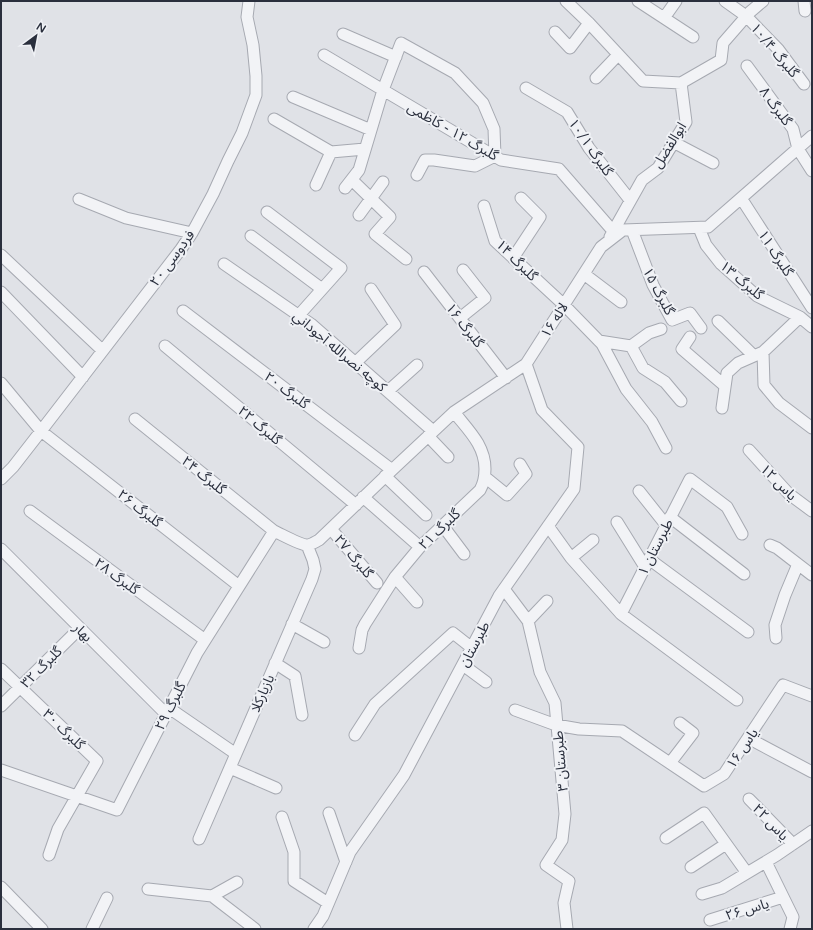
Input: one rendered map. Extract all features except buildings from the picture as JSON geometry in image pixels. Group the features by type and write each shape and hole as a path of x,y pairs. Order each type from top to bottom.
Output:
{"street":[{"name":"فردوسی ۲۰","path":"1,479 41,431 181,249 213,194 242,133 256,95 253,45 247,18 249,1"},
{"path":"566,1 589,23 642,81 681,82 721,60 723,43 746,16 763,1"},
{"path":"638,1 693,36"},
{"path":"664,18 676,1"},
{"name":"گلبرگ ۱۰/۴","path":"725,1 746,16 778,49 804,84"},
{"path":"555,32 570,48 589,23"},
{"path":"343,34 396,57"},
{"path":"406,259 375,234 390,217 371,199 348,184 359,170 383,90 401,43 455,73 483,103 494,129 495,156 475,166 425,160 417,175"},
{"name":"گلبرگ ۱۲ - کاظمی","path":"324,55 501,160 559,169 613,232"},
{"path":"596,78 618,55"},
{"name":"گلبرگ ۸","path":"747,66 793,129 798,149 812,171"},
{"name":"ابوالفضل","path":"607,242 642,180 658,168 686,122 681,82"},
{"name":"گلبرگ ۱۰/۱","path":"526,88 567,112 589,148 630,200"},
{"path":"293,97 371,130"},
{"path":"274,120 331,152 365,149"},
{"name":"لاله ۱۶","path":"307,545 319,540 454,412 526,364 600,247 623,230 708,227 812,136"},
{"path":"673,142 713,163"},
{"path":"316,185 331,152"},
{"path":"359,215 384,182"},
{"path":"513,258 540,218 521,198"},
{"name":"گلبرگ ۱۱","path":"741,198 812,308"},
{"path":"79,199 126,218 192,232"},
{"name":"گلبرگ ۱۴","path":"484,206 495,241 564,305 602,344 626,389 652,422 666,448"},
{"path":"267,212 340,268 298,315"},
{"name":"گلبرگ ۱۳","path":"699,228 706,245 721,264 757,296 800,317 812,327"},
{"name":"گلبرگ ۱۵","path":"632,230 653,285 672,320 690,313 700,328"},
{"path":"251,236 322,289"},
{"path":"1,255 102,350"},
{"name":"كوچه نصرالله آجوداني","path":"224,264 311,324 388,391 431,434 448,458"},
{"path":"460,318 485,298 463,270"},
{"name":"گلبرگ ۱۶","path":"424,272 506,378"},
{"path":"584,274 621,302"},
{"path":"355,363 395,325 371,289"},
{"path":"1,292 83,377"},
{"name":"گلبرگ ۲۰","path":"183,311 388,473 426,516"},
{"path":"722,408 727,373 738,362 758,354 800,317"},
{"path":"718,321 758,354 764,385 779,403 812,428"},
{"path":"599,341 631,346 649,333 661,329"},
{"path":"690,337 682,349 725,386"},
{"name":"گلبرگ ۲۲","path":"164,346 359,501 420,547"},
{"path":"631,346 643,368 665,382 681,401"},
{"name":"طبرستان","path":"314,929 322,916 350,852 404,776 499,596 574,489 578,447 542,410 526,364"},
{"path":"388,391 417,365"},
{"name":"گلبرگ ۲۶","path":"1,383 41,431 239,586"},
{"path":"454,412 482,449 485,462 485,476 507,495 526,474 520,464"},
{"name":"گلبرگ ۲۴","path":"134,419 274,531"},
{"name":"یاس ۱۲","path":"749,450 789,494 812,511"},
{"name":"گلبرگ ۲۱","path":"359,648 364,624 395,576 420,547 480,490 485,476"},
{"name":"طبرستان ۱","path":"621,614 690,479 727,507 742,534"},
{"path":"639,491 668,521 744,574"},
{"name":"گلبرگ ۲۸","path":"30,511 205,640"},
{"path":"617,522 647,563 748,632"},
{"path":"443,526 464,554"},
{"path":"548,526 571,558 621,614 737,700"},
{"name":"گلبرگ ۲۷","path":"331,529 377,583"},
{"path":"274,531 301,544 307,545"},
{"name":"گلبرگ ۲۹","path":"1,770 117,810 197,653 274,531"},
{"path":"571,558 593,540"},
{"name":"بازیارکلا","path":"199,839 312,579 315,569 307,545"},
{"path":"770,545 777,548 812,575"},
{"name":"بهار","path":"1,549 80,628 168,711 236,754"},
{"path":"776,638 775,625 785,595 798,564"},
{"path":"395,576 417,602"},
{"name":"طبرستان ۳","path":"504,590 528,621 540,672 555,703 565,814 562,840 546,865 569,882 564,903 567,929"},
{"path":"528,621 547,601"},
{"path":"292,624 324,642"},
{"name":"گلبرگ ۳۲","path":"1,706 80,628"},
{"path":"355,735 375,704 453,633 472,648"},
{"path":"275,663 295,676 302,715"},
{"path":"463,665 486,682"},
{"name":"گلبرگ ۳۰","path":"1,669 97,761 76,796"},
{"name":"یاس ۱۶","path":"556,724 580,729 622,731 704,786 724,774 783,685 812,696"},
{"path":"515,710 556,724"},
{"path":"670,763 693,733 680,723"},
{"path":"748,738 812,772"},
{"path":"230,768 276,788"},
{"path":"49,855 58,829 76,796"},
{"name":"یاس ۲۲","path":"749,799 793,844"},
{"path":"329,813 346,862"},
{"path":"666,838 704,813 747,873"},
{"path":"282,817 294,852 294,881 328,903"},
{"path":"702,894 722,888 766,862 812,831"},
{"path":"691,867 726,844"},
{"path":"766,862 793,917 790,929"},
{"path":"212,896 237,882"},
{"path":"1,887 42,929"},
{"path":"148,889 212,896 255,929"},
{"name":"یاس ۲۶","path":"710,920 783,897"},
{"path":"92,929 107,898"}]}
